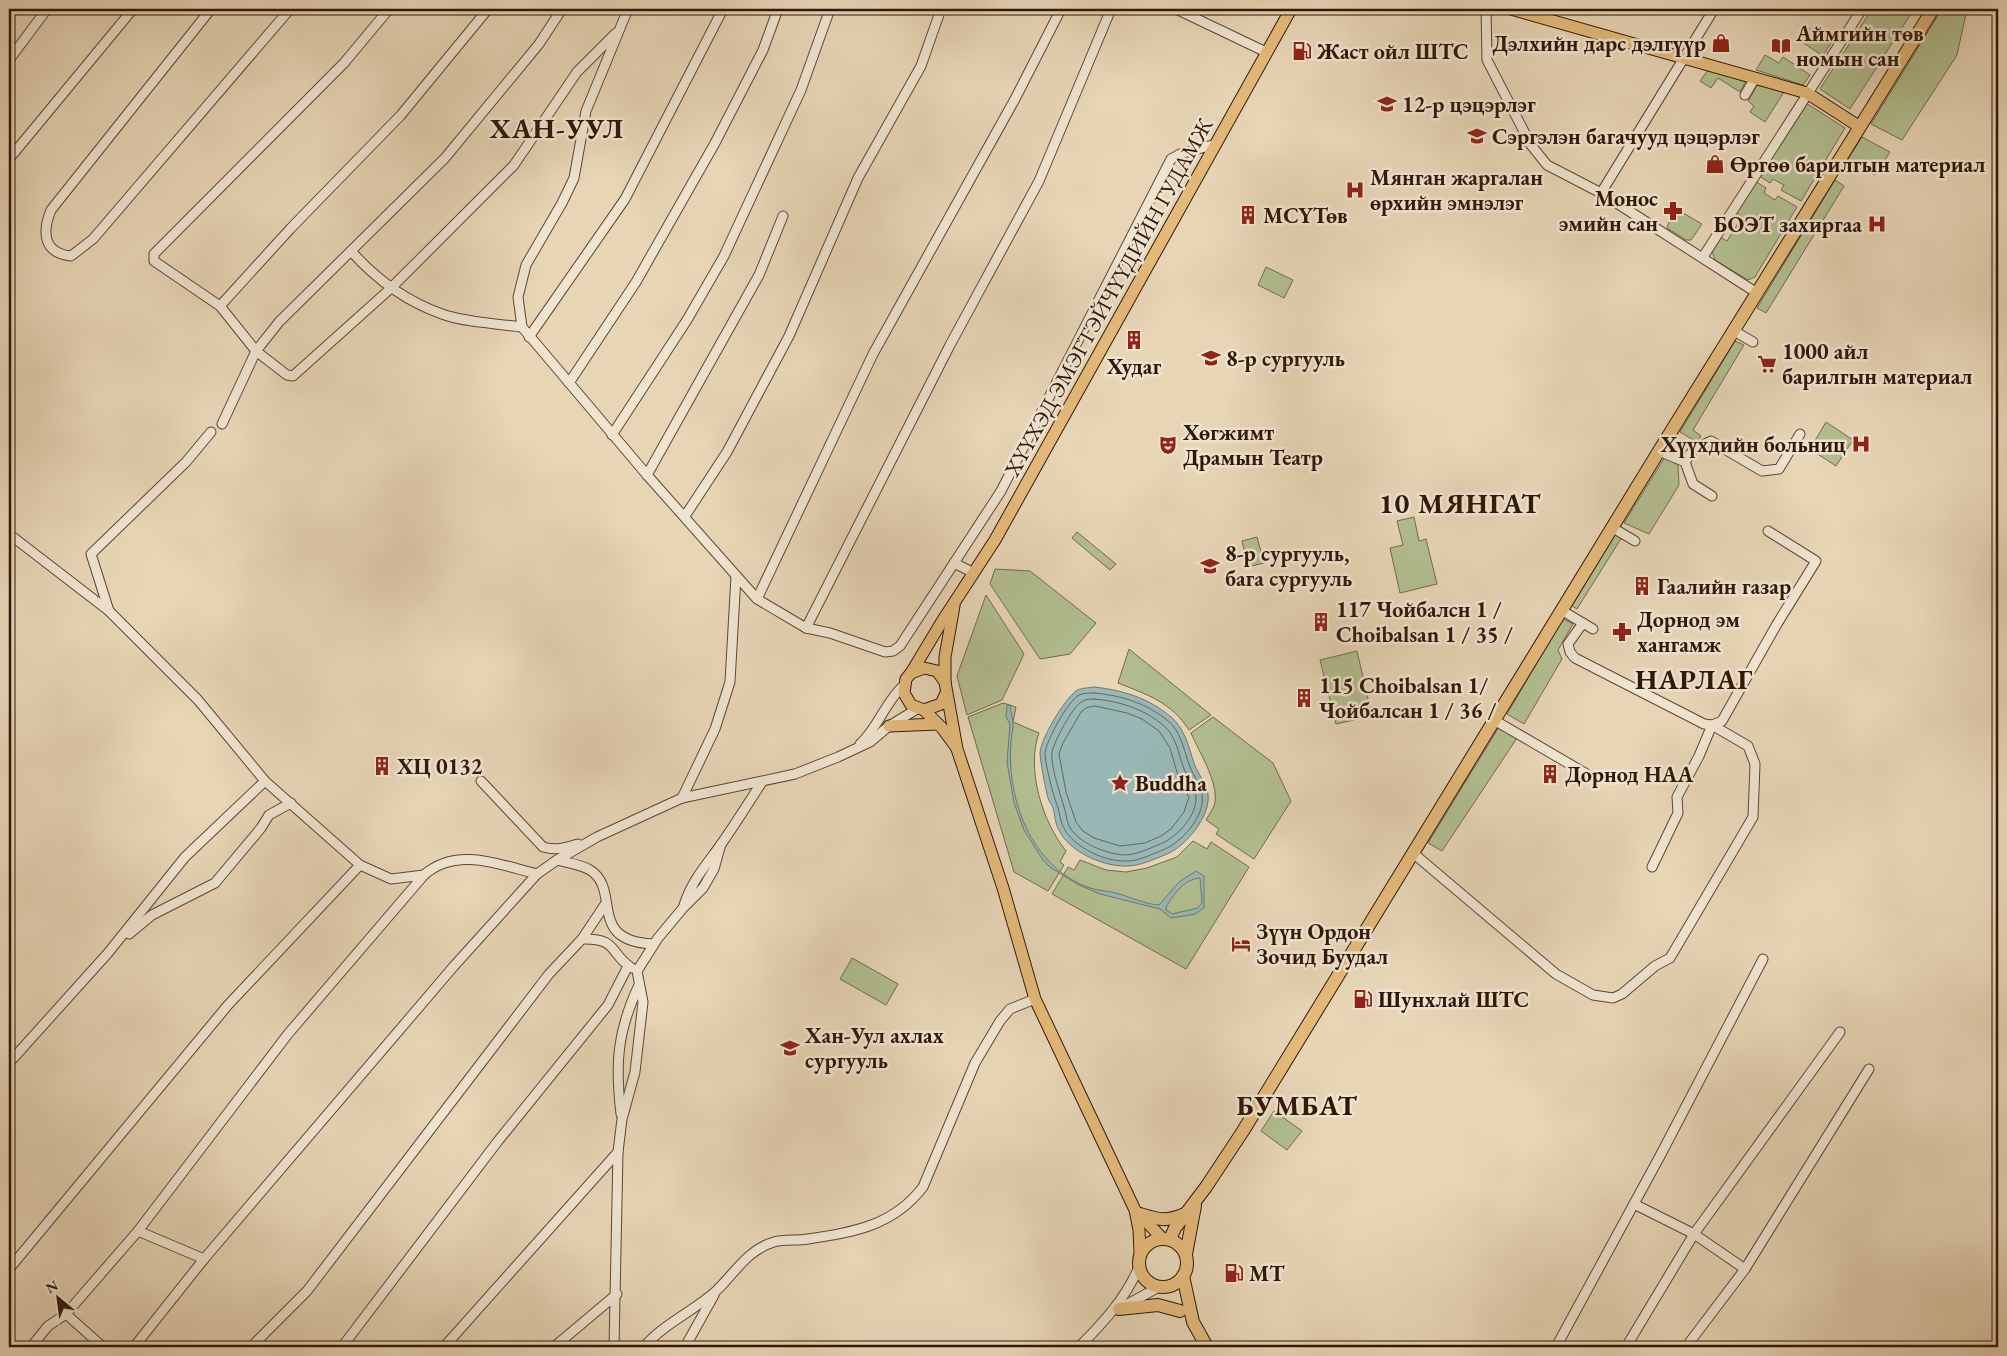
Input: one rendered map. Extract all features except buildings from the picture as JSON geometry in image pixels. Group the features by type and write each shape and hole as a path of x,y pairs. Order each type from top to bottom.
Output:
{"highway":[{"path":"1193,1322 1175,1306 1162,1287 1145,1280 1138,1267 1140,1253 1149,1243 1166,1239 1196,1201 1243,1131 1613,528 1658,451 1933,9"},
{"path":"1162,1287 1178,1281 1186,1269 1186,1254 1196,1201"},
{"path":"1137,1212 1160,1221 1170,1220 1185,1214"},
{"path":"1166,1239 1182,1248 1186,1254"},
{"path":"1183,1276 1193,1322 1207,1347"},
{"path":"1116,1311 1158,1305 1180,1311"}],"main road":[{"name":"ХҮҮХЭД ЭМЭГТЭЙЧҮҮДИЙН ГУДАМЖ","path":"957,748 938,724 906,700 904,685 995,540 1291,9"},
{"path":"1511,9 1807,93 1860,127"},
{"name":"ХҮҮХЭД ЭМЭГТЭЙЧҮҮДИЙН ГУДАМЖ","path":"955,602 944,657 946,687 957,748 1003,888 1035,999 1137,1212 1140,1253"},
{"path":"911,673 924,668 930,668 937,671 946,687 940,704 920,710"},
{"path":"889,726 938,724"},
{"name":"ХҮҮХЭД ЭМЭГТЭЙЧҮҮДИЙН ГУДАМЖ","path":"1137,1212 1166,1239"}],"street":[{"path":"9,60 47,9"},
{"path":"9,159 133,9"},
{"path":"211,9 51,210 45,224 44,234 50,246 61,255 71,256 93,240 290,9"},
{"path":"389,9 344,63 154,254 154,261 220,306 256,351 287,375 293,376 390,289 514,165 577,72 620,30"},
{"path":"220,306 292,228 402,115 488,9"},
{"path":"222,424 256,351 279,322 445,158 539,44 562,9"},
{"path":"628,9 586,112 574,178 562,203 526,265 518,297 522,327 612,435 757,599 806,628 830,633 885,652 893,651 900,646 1001,491 1170,159 1180,154 1216,144"},
{"path":"529,337 625,199 723,9"},
{"path":"569,383 636,282 715,143 763,50 778,9"},
{"path":"612,435 687,320 724,256 802,90 830,9"},
{"path":"685,516 727,452 789,336 858,178 921,66 941,9"},
{"path":"757,599 873,354 1010,108 1061,9"},
{"path":"806,628 950,345 1039,181 1111,9"},
{"path":"1176,9 1266,52"},
{"path":"1486,9 1487,60 1531,145 1546,165 1601,193 1758,293"},
{"path":"1601,193 1714,9"},
{"path":"1703,257 1862,9"},
{"path":"1745,95 1755,78"},
{"path":"647,475 759,275 783,216"},
{"path":"351,251 369,271 390,289 443,314 522,327"},
{"path":"1734,331 1753,342"},
{"path":"109,611 92,554 186,462 211,432"},
{"path":"1685,462 1693,450 1711,441 1762,471 1779,469 1800,434"},
{"path":"1658,451 1685,462 1693,484 1712,496"},
{"path":"1613,528 1635,541"},
{"path":"1652,867 1678,813 1677,797 1700,756 1712,725 1722,721 1777,624 1816,561 1768,531"},
{"path":"9,534 109,611 198,700 265,781 360,865 391,879 424,874"},
{"path":"954,563 974,573"},
{"path":"682,798 715,729 730,682 736,576"},
{"path":"1561,610 1593,629"},
{"path":"1413,853 1556,974 1593,996 1613,998 1622,994 1655,966 1670,958 1753,817 1755,764 1748,746 1712,725 1704,724 1574,658 1568,644 1583,623"},
{"path":"852,751 862,743 897,691 904,685"},
{"path":"134,1347 204,1259 454,966 537,874 557,860 598,837 682,798 795,774 870,742 889,726 920,710"},
{"path":"1494,720 1585,773"},
{"path":"9,1063 108,953 185,857 265,781"},
{"path":"481,781 543,847 552,850 564,848 598,837"},
{"path":"614,1347 617,1294 618,1152 622,1119 635,1072 643,1002 637,971 653,944 683,908 693,882 762,782"},
{"path":"108,953 152,915 215,883 261,828 269,815 290,804"},
{"path":"31,1347 48,1326 66,1314 138,1231 288,1034 424,874 436,865 469,858 537,874"},
{"path":"557,860 591,871 601,881 612,922 622,937 635,943 653,944"},
{"path":"9,1269 228,1004 360,865"},
{"path":"251,1347 307,1291 549,974 582,939 606,903"},
{"path":"613,948 622,937"},
{"path":"582,939 600,938 613,948 628,966 637,971"},
{"path":"1556,1347 1634,1204 1763,959"},
{"path":"342,1347 498,1141 608,1005 628,966"},
{"path":"622,1119 617,1075 622,1030 639,985"},
{"path":"685,1347 716,1291 744,1258 774,1242 808,1240 877,1225 894,1216 911,1203 923,1187 975,1063 1000,1021 1010,1009 1035,999"},
{"path":"1626,1347 1694,1234 1840,1032"},
{"path":"1686,1347 1745,1269 1869,1069"},
{"path":"444,1347 618,1152"},
{"path":"1634,1204 1694,1234 1745,1269"},
{"path":"138,1231 204,1259"},
{"path":"1079,1347 1116,1311 1131,1285 1138,1267"},
{"path":"1116,1311 1162,1287"},
{"path":"644,1347 716,1291"},
{"path":"554,1347 617,1294"},
{"path":"66,1314 103,1347"}],"green space":[{"path":"1872,9 1914,9 1850,109 1820,89"},
{"path":"1942,9 1967,9 1957,55 1902,140 1871,124"},
{"path":"1804,25 1831,43 1823,56 1796,38"},
{"path":"1765,55 1779,63 1783,57 1810,75 1803,85 1756,70"},
{"path":"1708,70 1746,81 1740,92 1718,78 1711,88 1700,81"},
{"path":"1758,84 1784,92 1765,122 1750,112 1754,106 1748,101"},
{"path":"1806,103 1845,128 1801,201 1781,190 1784,185 1773,179 1770,183 1758,175"},
{"path":"1862,137 1890,152 1875,175 1858,167 1854,170 1844,165"},
{"path":"1835,180 1844,186 1766,313 1757,308"},
{"path":"1755,181 1766,188 1764,193 1775,200 1778,196 1797,207 1755,277 1748,280 1715,260 1712,251 1720,237 1727,241 1742,217 1736,212"},
{"path":"1678,210 1702,224 1691,240 1686,240 1667,228 1670,219 1672,220"},
{"path":"1266,267 1293,280 1284,298 1258,285"},
{"path":"1735,341 1744,345 1693,430 1701,436 1697,442 1680,432"},
{"path":"1826,422 1853,440 1836,466 1810,449"},
{"path":"1665,457 1678,465 1679,485 1649,534 1624,523"},
{"path":"1414,517 1419,541 1426,539 1437,584 1400,593 1390,548 1403,545 1397,521"},
{"path":"1077,532 1116,564 1110,570 1072,538"},
{"path":"1616,533 1622,537 1577,609 1572,606"},
{"path":"1257,537 1264,563 1248,567 1242,541"},
{"path":"995,569 1030,571 1096,623 1070,654 1040,659 990,584"},
{"path":"986,595 1024,654 1002,700 967,715 957,676"},
{"path":"1563,619 1573,624 1558,650 1562,659 1524,724 1507,714"},
{"path":"1129,649 1211,715 1189,730 1175,713 1158,700 1118,683"},
{"path":"1357,651 1372,716 1336,724 1320,660"},
{"path":"1003,703 1016,707 1013,722 1039,733 1035,747 1034,762 1039,794 1043,810 1050,825 1066,851 1060,862 1064,865 1048,891 1014,872 968,717"},
{"path":"1213,717 1273,763 1291,801 1254,859 1216,834 1219,829 1206,820 1215,802 1214,785 1191,733"},
{"path":"1499,727 1517,738 1442,851 1428,843"},
{"path":"1193,841 1207,849 1211,842 1249,867 1186,969 1052,894 1068,867 1074,870 1080,860 1106,870 1126,872 1147,868 1177,857"},
{"path":"852,958 898,984 886,1005 840,979"},
{"path":"1274,1111 1302,1131 1287,1150 1261,1131"}],"water":[{"path":"1094,687 1115,690 1135,696 1163,710 1171,717 1182,731 1194,764 1207,790 1208,803 1206,812 1189,837 1174,850 1142,864 1118,866 1108,864 1088,857 1079,851 1064,838 1059,830 1048,798 1040,753 1044,738 1065,702 1076,691"},
{"path":"1010,705 1013,722 1011,774 1016,798 1023,821 1035,843 1049,862 1068,877 1090,888 1159,905 1179,882 1196,871 1204,876 1204,908 1195,914 1171,918 1160,909 1100,894 1079,885 1051,868 1043,860 1024,830 1014,803 1007,762 1010,724 1006,717 1007,706","holes":["1200,878 1202,903 1198,908 1172,914 1166,910 1176,892 1184,884 1194,879"]}],"place":[{"name":"Дэлхийн дарс дэлгүүр","path":"1721,43"},
{"name":"Аймгийн төв номын сан","path":"1781,46"},
{"name":"Жаст ойл ШТС","path":"1302,51"},
{"name":"12-р цэцэрлэг","path":"1387,104"},
{"name":"Сэргэлэн багачууд цэцэрлэг","path":"1477,136"},
{"name":"Өргөө барилгын материал","path":"1715,164"},
{"name":"Мянган жаргалан өрхийн эмнэлэг","path":"1355,190"},
{"name":"Монос эмийн сан","path":"1673,211"},
{"name":"МСҮТөв","path":"1248,215"},
{"name":"БОЭТ захиргаа","path":"1877,224"},
{"name":"Худаг","path":"1134,340"},
{"name":"8-р сургууль","path":"1211,358"},
{"name":"1000 айл барилгын материал","path":"1767,364"},
{"name":"Хүүхдийн больниц","path":"1861,444"},
{"name":"Хөгжимт Драмын Театр","path":"1168,445"},
{"name":"8-р сургууль, бага сургууль","path":"1210,566"},
{"name":"Гаалийн газар","path":"1642,586"},
{"name":"117 Чойбалсн 1 / Choibalsan 1 / 35 /","path":"1321,622"},
{"name":"Дорнод эм хангамж","path":"1622,632"},
{"name":"115 Choibalsan 1/ Чойбалсан 1 / 36 /","path":"1304,698"},
{"name":"ХЦ 0132","path":"382,766"},
{"name":"Дорнод НАА","path":"1550,774"},
{"name":"Buddha","path":"1120,783"},
{"name":"Зүүн Ордон Зочид Буудал","path":"1241,944"},
{"name":"Шунхлай ШТС","path":"1363,999"},
{"name":"Хан-Уул ахлах сургууль","path":"790,1048"},
{"name":"MT","path":"1234,1273"}],"district":[{"name":"ХАН-УУЛ","path":"557,128"},
{"name":"10 МЯНГАТ","path":"1460,503"},
{"name":"НАРЛАГ","path":"1694,679"},
{"name":"БУМБАТ","path":"1297,1105"}]}
